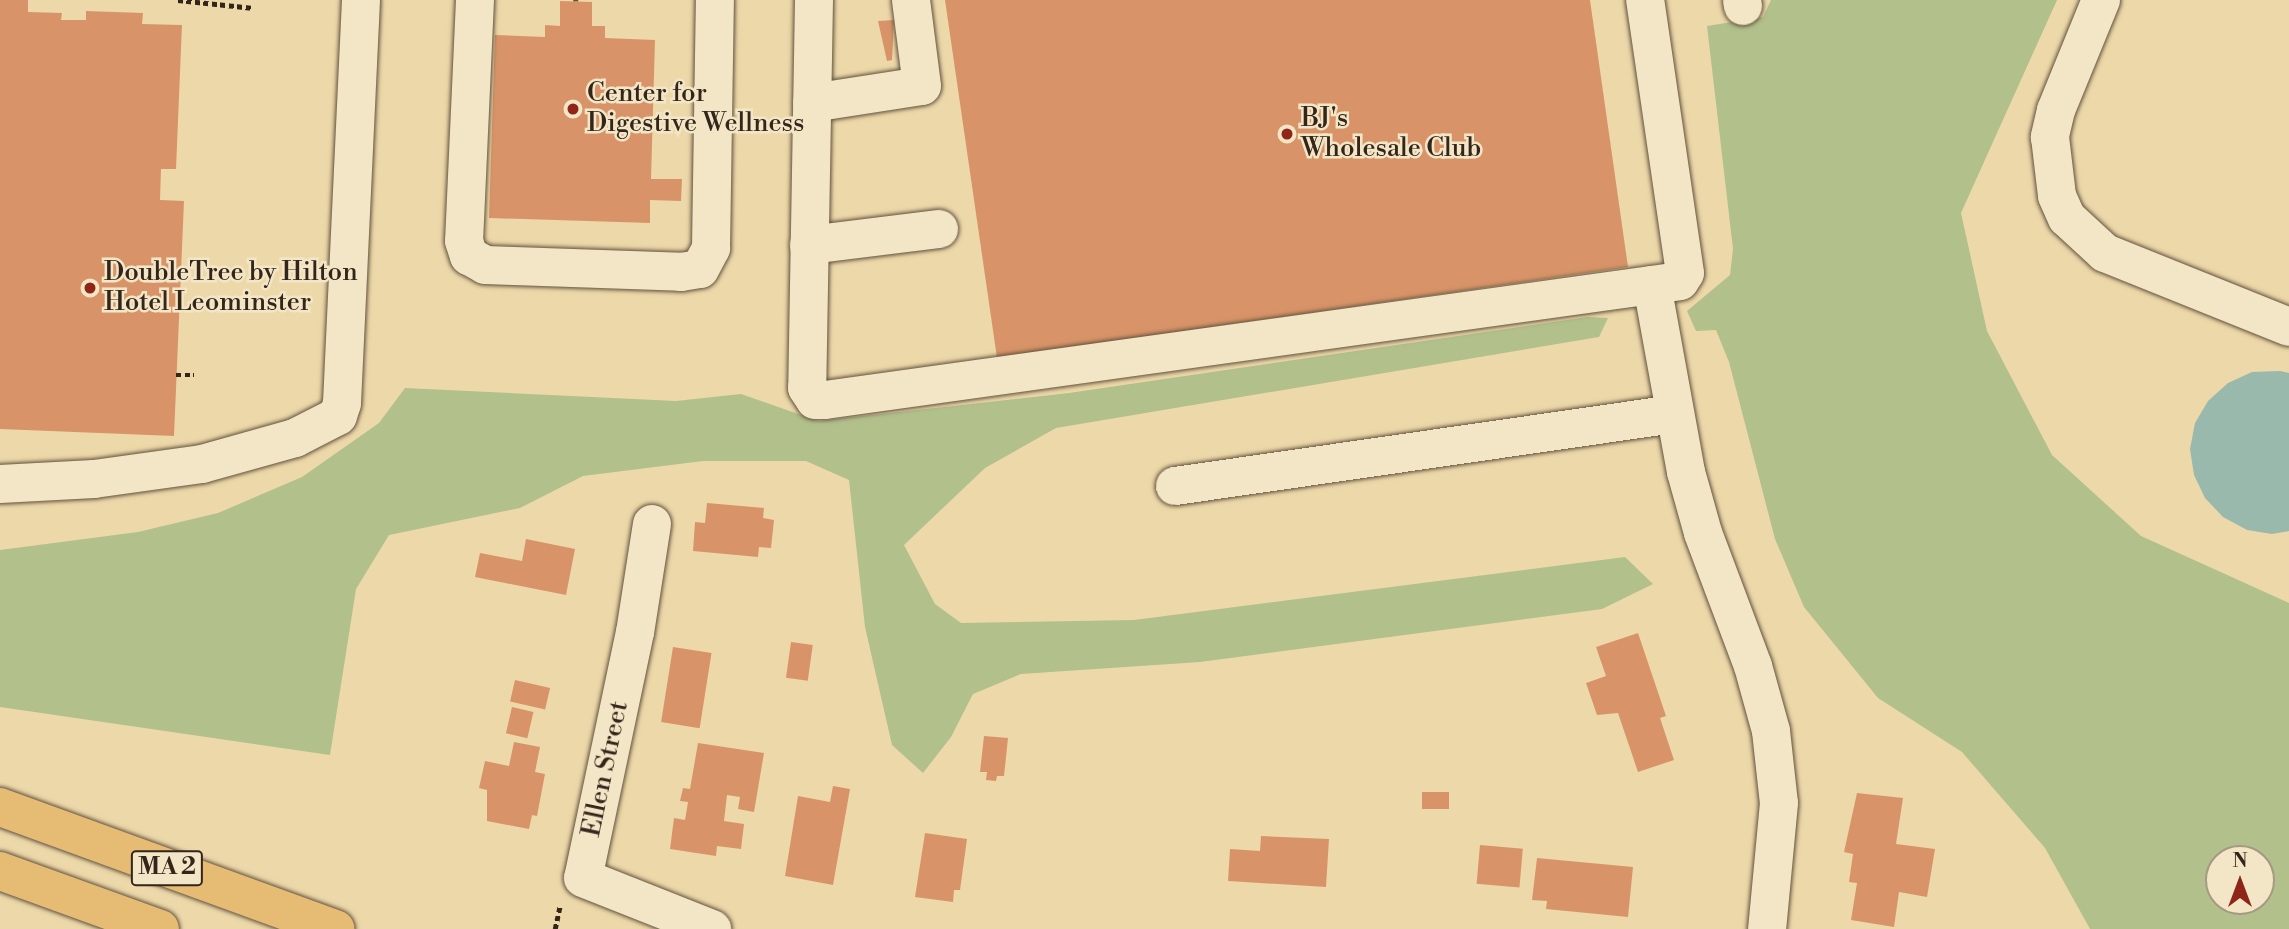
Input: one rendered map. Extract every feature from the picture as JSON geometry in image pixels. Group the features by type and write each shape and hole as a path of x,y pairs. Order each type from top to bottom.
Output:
{"highway":[{"name":"MA 2","path":"0,807 335,929"},
{"name":"MA 2","path":"0,871 160,929"}],"street":[{"path":"0,484 94,479 202,464 295,438 338,416 342,403 361,0"},
{"path":"475,0 464,240 469,256 485,265 681,272 701,269 711,248 715,0"},
{"path":"814,0 807,388 815,400 1680,281 1685,273 1645,0"},
{"path":"812,103 922,86 911,0"},
{"path":"2101,0 2056,110 2050,138 2057,196 2067,218 2105,253 2289,327"},
{"path":"809,245 939,229"},
{"path":"1652,285 1674,414 1703,533 1754,666 1771,731 1779,803 1767,929"},
{"path":"1175,486 1674,414"},
{"name":"Ellen Street","path":"652,524 635,632 583,878 712,929"}],"path":[{"path":"178,0 254,9"},
{"path":"176,375 194,375"},
{"path":"555,929 558,909"}],"green space":[{"path":"1771,0 2057,0 1961,213 1987,331 2052,455 2141,536 2289,603 2289,929 2090,929 2045,848 1962,752 1878,698 1804,607 1775,539 1729,362 1716,330 1696,331 1687,311 1730,275 1733,249 1707,26 1763,17"},
{"path":"1588,317 1608,318 1599,337 1056,428 985,468 904,545 935,604 961,623 1134,620 1625,557 1653,584 1602,609 1200,662 1021,674 973,694 951,737 923,773 892,745 865,627 849,480 806,461 703,461 583,476 520,508 389,535 356,589 330,755 0,707 0,550 138,532 218,513 302,477 379,423 405,388 676,401 741,394 818,421 1069,393"}],"shaded area":[{"path":"2252,372 2289,373 2289,531 2272,534 2247,530 2223,517 2205,498 2194,475 2190,449 2195,423 2208,401 2228,383"}],"building":[{"name":"DoubleTree by Hilton Hotel Leominster","path":"0,0 28,0 28,12 62,13 61,20 86,20 86,11 143,13 142,24 182,25 176,169 161,169 160,200 184,201 174,436 0,429"},
{"name":"BJ's Wholesale Club","path":"945,0 1590,0 1628,267 997,358"},
{"name":"Center for Digestive Wellness","path":"560,1 592,2 592,26 605,26 605,38 655,40 651,179 682,179 681,201 650,200 650,223 489,218 495,35 545,37 545,25 560,26"},
{"path":"894,20 892,60 887,61 878,21"},
{"path":"707,503 764,508 763,518 774,520 771,548 759,547 758,557 693,551 695,522 705,523"},
{"path":"526,539 575,549 566,595 475,577 480,553 522,561"},
{"path":"1638,633 1666,716 1660,718 1674,760 1638,772 1618,713 1597,715 1586,683 1606,676 1596,647"},
{"path":"791,642 813,645 808,681 786,678"},
{"path":"673,647 712,653 700,728 661,722"},
{"path":"515,680 550,688 545,710 510,701"},
{"path":"512,707 533,712 527,738 506,733"},
{"path":"984,736 1008,738 1004,776 997,776 996,781 986,780 987,772 980,772"},
{"path":"514,742 540,747 535,772 545,774 537,816 532,815 529,829 487,821 487,790 479,788 485,761 509,766"},
{"path":"698,743 764,753 754,812 738,809 740,797 727,795 724,821 744,824 741,849 717,846 716,856 670,849 674,818 685,820 688,802 680,801 683,788 690,789"},
{"path":"833,786 850,789 833,885 785,876 798,796 830,802"},
{"path":"1422,792 1449,792 1449,809 1422,809"},
{"path":"1857,793 1903,798 1896,844 1935,849 1927,897 1899,892 1894,927 1851,920 1857,883 1849,882 1853,854 1844,852"},
{"path":"925,833 967,839 960,890 954,890 953,902 915,897"},
{"path":"1261,836 1329,839 1326,887 1228,881 1230,849 1260,851"},
{"path":"1480,845 1523,849 1519,888 1477,884"},
{"path":"1537,858 1633,867 1628,917 1546,909 1547,901 1532,900"}],"place":[{"name":"Center for Digestive Wellness","path":"573,109"},
{"name":"BJ's Wholesale Club","path":"1287,134"},
{"name":"DoubleTree by Hilton Hotel Leominster","path":"90,288"}]}
